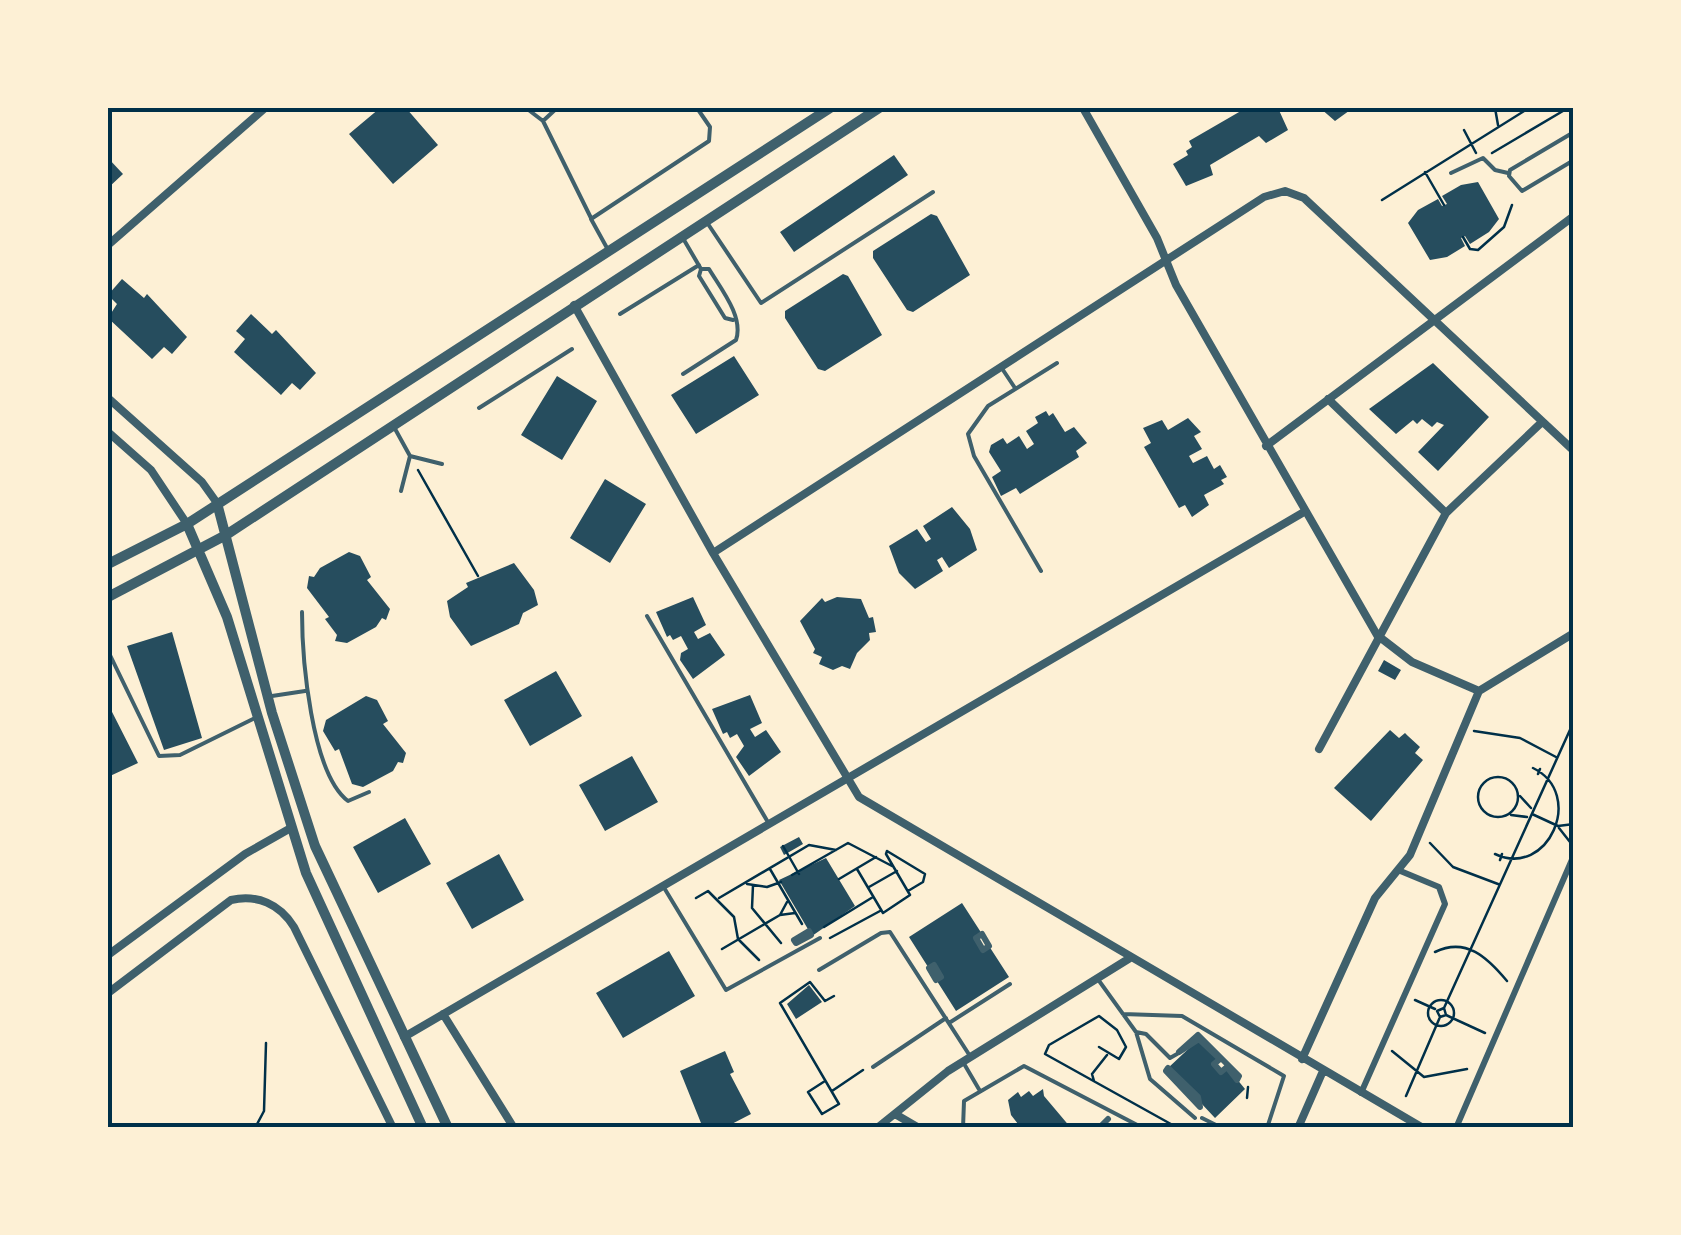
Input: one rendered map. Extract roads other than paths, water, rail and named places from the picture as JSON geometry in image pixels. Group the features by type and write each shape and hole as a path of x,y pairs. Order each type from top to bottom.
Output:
{"street":[{"path":"108,246 265,108"},
{"path":"108,564 186,524 830,108"},
{"path":"108,597 226,535 391,423 879,108"},
{"path":"1083,108 1266,446 1376,635 1412,662 1479,690"},
{"path":"713,553 1264,196 1296,193 1574,451"},
{"path":"1266,446 1574,216"},
{"path":"562,283 845,780 864,802 1424,1128"},
{"path":"108,398 202,482 217,503 268,697 306,821 334,893 448,1128"},
{"path":"1328,399 1446,513"},
{"path":"1318,749 1376,635 1446,513 1542,422"},
{"path":"108,432 151,470 199,550 226,617 289,829 423,1128"},
{"path":"384,1048 1304,512"},
{"path":"1302,1059 1376,898 1410,855 1479,690 1574,633"},
{"path":"108,956 246,854 306,821"},
{"path":"1456,1128 1574,855"},
{"path":"1361,1093 1446,899 1439,887 1398,870"},
{"path":"108,993 231,900 246,896 273,905 294,927 393,1128"},
{"path":"876,1128 967,1060 1130,958"},
{"path":"443,1014 514,1128"},
{"path":"1198,1034 1239,1076 1237,1080 1227,1067 1221,1072 1214,1064 1220,1058 1199,1040 1178,1053 1198,1034"},
{"path":"1168,1068 1198,1097 1200,1107 1166,1070 1168,1068"},
{"path":"1298,1128 1323,1071"},
{"path":"895,1114 919,1128"}],"lane":[{"path":"526,108 543,121 610,252"},
{"path":"543,121 557,108"},
{"path":"592,219 709,140 710,127 697,108"},
{"path":"1451,173 1481,158 1495,170 1508,173 1574,132"},
{"path":"1508,173 1516,189 1522,191 1574,160"},
{"path":"706,221 761,304 933,192"},
{"path":"682,236 699,267 699,276 725,318 734,320"},
{"path":"620,314 699,267 709,269 735,312 739,332 736,340 683,374"},
{"path":"479,408 572,349"},
{"path":"1041,571 974,456 968,434 988,406 1056,363"},
{"path":"1001,367 1015,389"},
{"path":"391,423 410,456 402,491"},
{"path":"410,456 442,464"},
{"path":"302,612 306,690 338,793 348,800 369,792"},
{"path":"647,616 769,824"},
{"path":"108,651 159,756 180,754 254,718"},
{"path":"268,697 306,690"},
{"path":"663,886 726,990 820,938"},
{"path":"819,970 880,932 890,932 947,1020 980,1090"},
{"path":"1098,978 1136,1032 1150,1079 1199,1118 1222,1128"},
{"path":"874,1067 1010,984"},
{"path":"1124,1014 1177,1014 1282,1075 1285,1080 1267,1128"},
{"path":"1136,1032 1146,1034 1170,1058 1178,1053"},
{"path":"963,1128 962,1103 1015,1068 1029,1067 1143,1128"}]}
